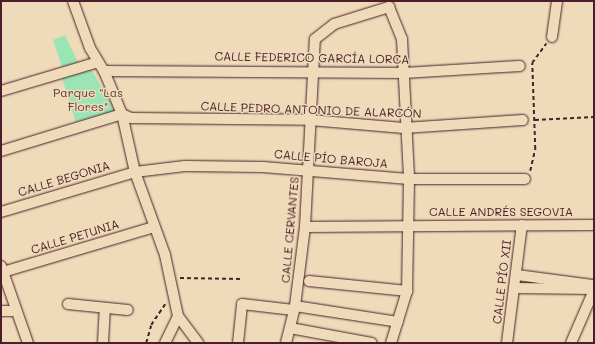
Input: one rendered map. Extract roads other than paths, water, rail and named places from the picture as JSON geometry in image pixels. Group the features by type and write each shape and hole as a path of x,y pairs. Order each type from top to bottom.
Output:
{"street":[{"path":"73,1 83,30 98,62 104,71 122,114 135,172 165,255 168,278 178,316 198,343"},
{"path":"552,37 557,1"},
{"name":"CALLE CERVANTES","path":"286,343 295,308 305,227 309,171 313,46 315,39 334,24 388,7 402,39 404,73"},
{"path":"1,91 98,62"},
{"name":"CALLE FEDERICO GARCÍA LORCA","path":"104,71 312,71 404,73 520,66"},
{"path":"391,343 406,291 409,225 409,179 408,127 404,73"},
{"path":"1,151 122,114"},
{"name":"CALLE PEDRO ANTONIO DE ALARCÓN","path":"122,114 131,118 310,120 408,127 523,120"},
{"name":"CALLE PÍO BAROJA","path":"135,172 185,166 263,167 409,179 525,179"},
{"name":"CALLE BEGONIA","path":"1,212 135,172"},
{"name":"CALLE ANDRÉS SEGOVIA","path":"305,227 409,225 594,225"},
{"name":"CALLE PÍO XII","path":"507,343 517,275 522,225"},
{"name":"CALLE PETUNIA","path":"2,269 154,227"},
{"path":"2,269 28,343"},
{"path":"517,275 594,285"},
{"path":"309,281 406,291"},
{"path":"515,288 594,289 571,343"},
{"path":"68,304 128,310"},
{"path":"238,343 242,304 295,308 398,322"},
{"path":"103,343 106,308"},
{"path":"1,311 16,311"},
{"path":"165,343 178,316"},
{"path":"290,328 372,343"}],"park label":[{"name":"Parque \"Las Flores\"","path":"88,100"}]}
